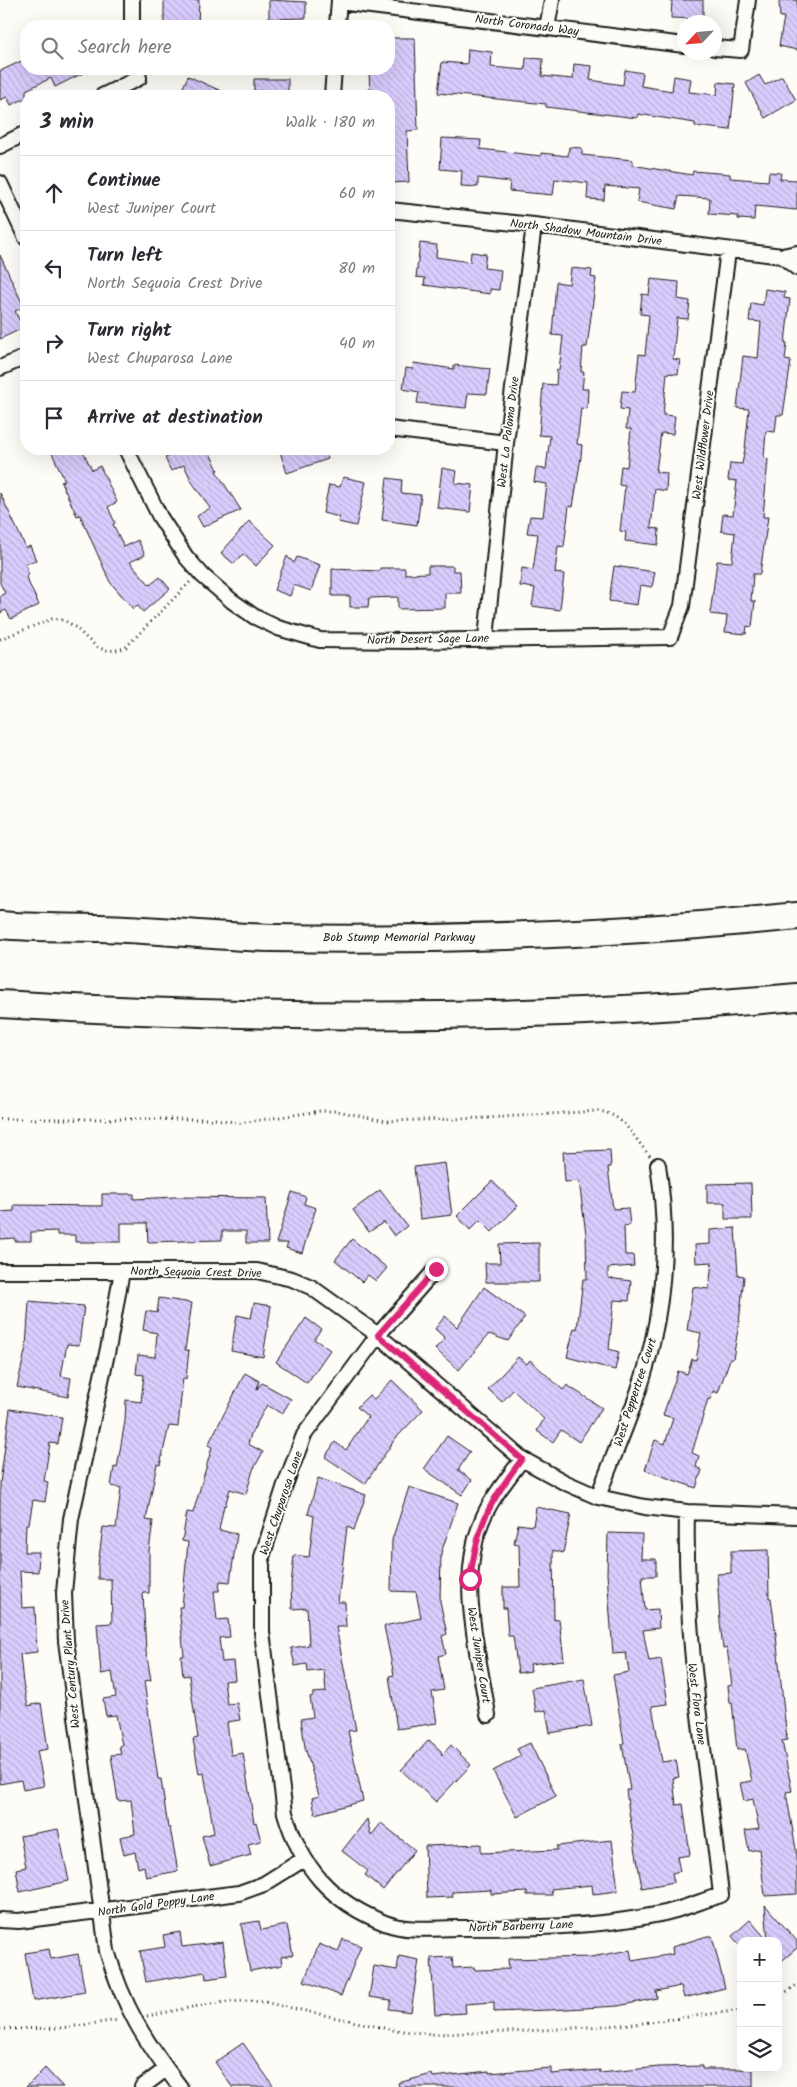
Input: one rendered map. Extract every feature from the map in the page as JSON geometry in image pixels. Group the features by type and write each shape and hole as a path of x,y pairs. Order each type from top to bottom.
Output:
{"highway":[{"path":"0,909 100,928"},
{"name":"Bob Stump Memorial Parkway","path":"0,925 39,928 100,928 270,938 407,938 642,929 797,916"},
{"path":"0,1004 199,1014 450,1015 592,1012 797,996"}],"street":[{"path":"132,0 132,20"},
{"path":"547,28 552,0"},
{"path":"722,49 741,50 748,0"},
{"path":"338,20 339,1"},
{"name":"North Coronado Way","path":"339,1 677,45"},
{"path":"112,90 136,75"},
{"path":"332,90 334,75"},
{"path":"0,146 20,136"},
{"path":"0,183 20,225"},
{"name":"North Shadow Mountain Drive","path":"395,211 534,225 728,251 782,256 797,253"},
{"name":"West La Paloma Drive","path":"486,638 506,443 534,225"},
{"name":"West Wildflower Drive","path":"670,637 682,606 728,251"},
{"path":"782,256 797,268"},
{"path":"0,368 20,360"},
{"path":"395,431 506,443"},
{"name":"North Desert Sage Lane","path":"129,455 160,517 186,557 201,574 232,601 255,617 278,628 320,640 670,637"},
{"name":"West Peppertree Court","path":"598,1497 644,1371 660,1304 664,1266 664,1204 658,1165"},
{"name":"West Chuparosa Lane","path":"328,1890 304,1859 292,1838 285,1813 262,1632 262,1557 284,1485 304,1435 378,1335 436,1269"},
{"name":"North Sequoia Crest Drive","path":"0,1271 257,1271 292,1279 311,1287 378,1335 522,1459 598,1497 645,1507 687,1512 797,1516"},
{"name":"West Century Plant Drive","path":"122,1271 109,1344 71,1519 64,1593 69,1680 107,1951 118,1989 142,2035 180,2087"},
{"name":"West Juniper Court","path":"488,1715 471,1603 471,1570 481,1524 494,1496 522,1459"},
{"name":"West Flora Lane","path":"687,1512 686,1568 691,1657 721,1895"},
{"name":"North Gold Poppy Lane","path":"0,1920 19,1921 102,1912 239,1893 264,1884 304,1859"},
{"name":"North Barberry Lane","path":"328,1890 353,1908 386,1924 407,1928 510,1928 601,1923 662,1914 721,1895"},
{"path":"142,2087 166,2069"}],"path":[{"path":"0,639 52,619 60,618 68,621 97,648 118,650 126,646 201,574"},
{"path":"0,1119 216,1119 240,1122 320,1111 337,1111 386,1121 486,1118 598,1111 611,1112 623,1122 658,1165"},
{"path":"782,1994 797,1984"},
{"path":"0,2029 61,2028 133,2018 218,2002 244,2000 264,2002 393,2030 433,2034 512,2032 635,2024 737,2011"}],"building":[{"path":"164,0 199,0 198,20 164,20"},
{"path":"269,0 306,2 306,18 269,19"},
{"path":"672,0 703,0 703,15 677,15 677,18 671,18"},
{"path":"779,0 797,0 797,50 779,46 784,17 780,17"},
{"path":"395,38 415,38 418,130 407,131 409,182 395,183 395,90 370,90 369,75 395,75"},
{"path":"468,49 492,52 491,67 525,70 526,58 543,59 542,76 573,79 574,64 592,66 590,80 623,85 625,70 643,73 641,86 672,91 674,76 691,79 689,92 717,95 718,82 735,84 730,130 695,126 695,123 638,114 637,118 546,107 546,104 438,93 442,62 467,64"},
{"path":"20,62 20,75 79,75 55,87 51,78 26,90 20,90 20,101 11,105 7,97 0,100 0,71"},
{"path":"759,75 765,85 782,76 796,100 765,118 746,83"},
{"path":"188,76 219,90 182,90"},
{"path":"254,79 288,79 288,90 254,90"},
{"path":"442,138 481,140 480,149 541,156 541,153 568,156 569,147 582,148 582,155 633,160 632,165 692,175 693,171 730,174 730,178 768,181 769,172 781,173 780,179 797,180 797,210 755,206 754,220 738,219 738,216 709,214 710,198 679,196 676,209 637,202 639,189 605,186 604,200 587,199 588,183 555,179 553,195 509,191 510,182 478,178 478,187 461,186 462,171 440,169"},
{"path":"420,243 437,245 436,257 470,262 471,252 486,254 484,268 501,270 499,290 490,289 490,294 424,285 425,278 416,277"},
{"path":"0,255 20,298 20,309 15,311 20,322 20,329 0,339"},
{"path":"571,268 592,270 591,277 596,278 587,347 583,347 581,372 584,372 582,389 588,389 587,409 581,408 577,444 582,445 581,457 573,507 569,506 564,547 558,546 555,573 564,574 560,610 532,606 535,588 520,586 522,568 533,570 538,534 527,533 530,516 543,517 547,484 534,482 536,468 546,469 550,436 539,435 543,384 556,385 563,336 552,335 556,282 569,284"},
{"path":"651,279 679,282 678,299 690,301 688,319 677,318 673,359 680,360 678,374 667,373 663,415 675,416 673,434 661,433 656,472 667,473 666,491 655,489 651,528 659,529 658,545 625,541 626,532 620,531 625,486 619,485 621,466 627,467 631,429 626,429 628,410 620,409 622,391 635,392 639,354 645,355 649,315 640,314 642,294 649,295"},
{"path":"765,289 785,292 784,298 790,299 785,360 791,361 783,415 777,415 775,432 766,431 764,458 768,459 763,517 768,517 760,574 753,574 751,601 755,601 752,627 747,626 746,634 725,632 727,616 710,614 717,561 732,562 735,533 721,531 723,514 733,515 737,481 728,480 730,463 742,464 745,449 749,409 737,408 743,356 758,358 761,322 749,321 751,303 763,305"},
{"path":"414,363 454,369 454,365 490,369 487,394 468,393 466,408 417,403 419,392 403,389 406,368 413,369"},
{"path":"53,455 85,455 92,470 100,466 117,502 108,507 115,523 113,524 124,547 138,540 145,555 130,562 150,585 160,577 170,589 143,612 137,605 133,609 110,582 80,515 77,516 61,482 65,481"},
{"path":"171,455 211,455 218,470 216,471 241,510 203,527 197,516 210,508 192,482 184,465 171,471 165,458"},
{"path":"281,455 326,455 328,459 287,473"},
{"path":"442,468 457,471 455,483 473,485 470,512 437,508"},
{"path":"343,477 366,482 356,526 338,522 339,517 323,513 329,485 340,487"},
{"path":"387,478 402,480 401,493 421,495 417,525 382,520"},
{"path":"0,493 26,548 30,546 36,560 25,564 29,575 26,577 39,605 11,619 6,610 0,613 0,596 5,593 0,583"},
{"path":"249,521 275,545 256,566 243,554 234,564 221,553"},
{"path":"287,556 294,563 297,557 320,565 311,591 294,585 290,596 274,590"},
{"path":"428,566 453,566 453,571 460,571 461,593 445,593 445,608 398,609 398,597 369,598 368,607 350,607 350,596 332,596 332,569 380,571 380,568 405,568 405,574 428,573"},
{"path":"614,566 655,572 652,587 640,585 637,605 609,601"},
{"path":"610,1150 611,1167 608,1167 613,1209 628,1208 630,1225 624,1226 625,1255 633,1255 634,1266 608,1268 608,1278 631,1281 629,1301 614,1300 609,1349 619,1352 615,1370 567,1357 574,1328 577,1329 583,1279 587,1279 586,1234 579,1181 565,1182 563,1152"},
{"path":"445,1163 452,1215 420,1219 414,1167"},
{"path":"492,1181 518,1206 492,1232 480,1220 470,1230 457,1216"},
{"path":"751,1183 752,1219 725,1219 725,1203 707,1203 707,1184"},
{"path":"380,1190 407,1226 394,1236 384,1222 369,1232 353,1210"},
{"path":"292,1192 306,1197 304,1204 316,1208 302,1253 286,1248 288,1243 276,1243"},
{"path":"102,1194 134,1194 134,1199 175,1197 266,1198 268,1243 246,1243 246,1231 222,1231 222,1240 148,1242 147,1223 121,1223 121,1242 75,1242 75,1235 57,1235 57,1231 31,1232 31,1241 15,1241 14,1238 0,1239 0,1212 14,1211 14,1205 102,1206"},
{"path":"735,1228 738,1275 744,1276 739,1323 733,1359 730,1359 718,1393 713,1391 710,1400 708,1399 692,1453 699,1456 696,1467 702,1470 696,1488 645,1470 655,1440 665,1444 673,1418 663,1415 678,1371 687,1374 692,1359 696,1360 701,1333 687,1330 693,1287 709,1289 712,1262 696,1263 695,1245 710,1244 710,1230"},
{"path":"352,1239 387,1268 376,1281 368,1275 362,1282 335,1260"},
{"path":"539,1243 539,1282 486,1282 485,1263 500,1263 499,1244"},
{"path":"484,1287 525,1317 508,1341 489,1334 459,1370 435,1349 445,1338 435,1329 445,1316 457,1327"},
{"path":"159,1298 192,1303 185,1350 189,1350 186,1379 183,1378 178,1427 169,1426 160,1465 157,1464 146,1520 153,1521 149,1551 149,1593 143,1593 146,1651 151,1680 144,1681 158,1779 161,1779 168,1828 170,1828 178,1871 146,1877 144,1866 138,1868 135,1852 124,1855 120,1837 135,1834 131,1800 118,1801 111,1755 121,1754 119,1746 122,1745 116,1715 106,1716 103,1699 116,1697 112,1672 101,1674 97,1624 112,1623 111,1579 98,1579 98,1565 103,1527 116,1528 121,1488 111,1486 114,1467 117,1468 125,1421 126,1400 141,1402 144,1375 136,1374 138,1355 155,1357 157,1333 143,1330 146,1311 157,1313"},
{"path":"29,1301 84,1306 79,1345 67,1344 61,1376 71,1378 68,1397 17,1387 26,1347"},
{"path":"254,1303 271,1306 263,1357 231,1351 237,1315 251,1318"},
{"path":"306,1318 321,1329 314,1339 330,1350 307,1383 276,1362"},
{"path":"518,1357 527,1364 530,1360 563,1390 567,1385 602,1408 579,1442 561,1430 553,1442 537,1431 544,1419 513,1390 502,1402 488,1389"},
{"path":"245,1373 259,1381 257,1389 262,1383 291,1399 282,1414 267,1405 251,1434 248,1444 263,1452 253,1470 246,1494 230,1489 224,1505 219,1530 237,1534 230,1582 220,1581 219,1591 214,1591 217,1620 228,1619 230,1637 219,1638 222,1662 233,1661 235,1680 224,1681 227,1704 237,1703 240,1720 227,1722 231,1755 243,1753 254,1823 256,1822 261,1841 248,1844 251,1855 210,1866 202,1836 214,1833 204,1773 199,1774 193,1739 198,1738 189,1675 183,1676 181,1656 184,1656 179,1607 182,1607 188,1542 182,1541 187,1512 193,1513 212,1447 208,1445"},
{"path":"392,1380 423,1410 395,1439 365,1484 325,1457 335,1442 346,1450 368,1417 357,1407 369,1395 374,1399"},
{"path":"10,1409 62,1417 58,1444 50,1443 44,1481 48,1482 45,1502 33,1500 29,1524 26,1524 25,1552 39,1552 38,1572 20,1571 22,1608 35,1607 37,1652 20,1654 23,1683 28,1706 41,1703 48,1749 37,1751 44,1786 23,1790 21,1780 0,1784 0,1483"},
{"path":"447,1436 470,1452 458,1470 472,1480 462,1495 424,1469"},
{"path":"318,1478 366,1495 354,1530 347,1527 338,1602 345,1602 346,1627 336,1627 356,1730 348,1731 363,1801 315,1814 312,1798 319,1796 305,1747 301,1719 313,1717 310,1697 313,1696 313,1693 326,1692 324,1670 308,1672 307,1664 295,1666 291,1648 309,1645 307,1608 292,1609 291,1585 294,1555 309,1557 314,1516 308,1514"},
{"path":"409,1487 458,1503 441,1553 440,1601 447,1634 442,1636 446,1654 438,1656 444,1690 432,1692 437,1723 397,1729 389,1676 394,1675 384,1626 421,1618 416,1592 391,1591 392,1540"},
{"path":"536,1507 571,1514 563,1553 553,1550 554,1620 559,1619 564,1660 530,1664 531,1671 518,1673 513,1636 508,1636 506,1608 503,1608 503,1587 520,1587 519,1544 514,1543 518,1524 533,1526"},
{"path":"608,1533 642,1534 641,1559 656,1559 656,1576 642,1576 645,1610 658,1609 659,1628 643,1630 649,1661 661,1659 668,1704 652,1706 662,1762 676,1760 679,1777 673,1778 676,1805 683,1804 690,1855 677,1857 680,1871 672,1873 674,1882 642,1888 626,1790 630,1790 613,1675 629,1672 626,1653 613,1654 607,1574"},
{"path":"768,1550 769,1598 771,1598 776,1635 787,1740 782,1741 792,1791 786,1792 797,1855 797,1894 765,1896 759,1849 749,1851 745,1831 759,1829 753,1799 744,1801 740,1783 752,1781 745,1749 737,1750 732,1702 730,1703 728,1686 732,1685 727,1648 723,1649 717,1574 731,1573 731,1551"},
{"path":"584,1679 592,1726 550,1733 546,1710 536,1712 532,1688"},
{"path":"429,1740 441,1751 442,1755 451,1745 471,1765 436,1802 401,1770"},
{"path":"530,1743 556,1796 517,1817 493,1771 521,1756 517,1749"},
{"path":"367,1819 371,1836 381,1823 415,1850 383,1890 365,1875 368,1871 342,1851"},
{"path":"58,1829 69,1881 20,1892 16,1869 26,1867 20,1836"},
{"path":"612,1840 618,1891 593,1894 592,1885 551,1889 552,1895 527,1895 527,1892 491,1894 491,1890 452,1892 453,1897 427,1898 425,1846 481,1844 481,1853 557,1850 557,1846"},
{"path":"765,1905 797,1941 797,1948 782,1961 782,1937 768,1937"},
{"path":"750,1920 765,1937 737,1937 737,1942 732,1936"},
{"path":"259,1921 261,1930 287,1925 293,1955 281,1957 282,1965 250,1971 241,1924"},
{"path":"180,1932 182,1947 223,1942 227,1976 206,1979 205,1972 146,1982 140,1951 165,1947 163,1935"},
{"path":"712,1936 725,1988 684,1998 681,1986 656,1991 657,1998 618,2006 494,2012 494,2002 465,2004 466,2013 435,2015 431,1958 452,1957 453,1968 474,1967 475,1970 509,1969 508,1959 591,1957 630,1950 632,1961 673,1954 672,1947"},
{"path":"343,1939 361,1946 341,1996 304,1981 319,1944 338,1952"},
{"path":"49,1949 51,1959 78,1954 85,1992 33,2001 25,1953"},
{"path":"399,1956 419,1960 411,2012 389,2009 391,2000 369,1997 374,1966 397,1970"},
{"path":"243,2043 274,2087 232,2087 215,2062"},
{"path":"702,2066 702,2069 737,2069 737,2072 753,2072 753,2087 399,2087 398,2083 432,2074 433,2077 489,2071 489,2073 551,2068 551,2074 600,2070 600,2073 659,2067"},
{"path":"45,2068 63,2087 26,2087"}],"route":[{"path":"436,1269 378,1335 522,1459 494,1496 481,1524 470,1579"}]}
